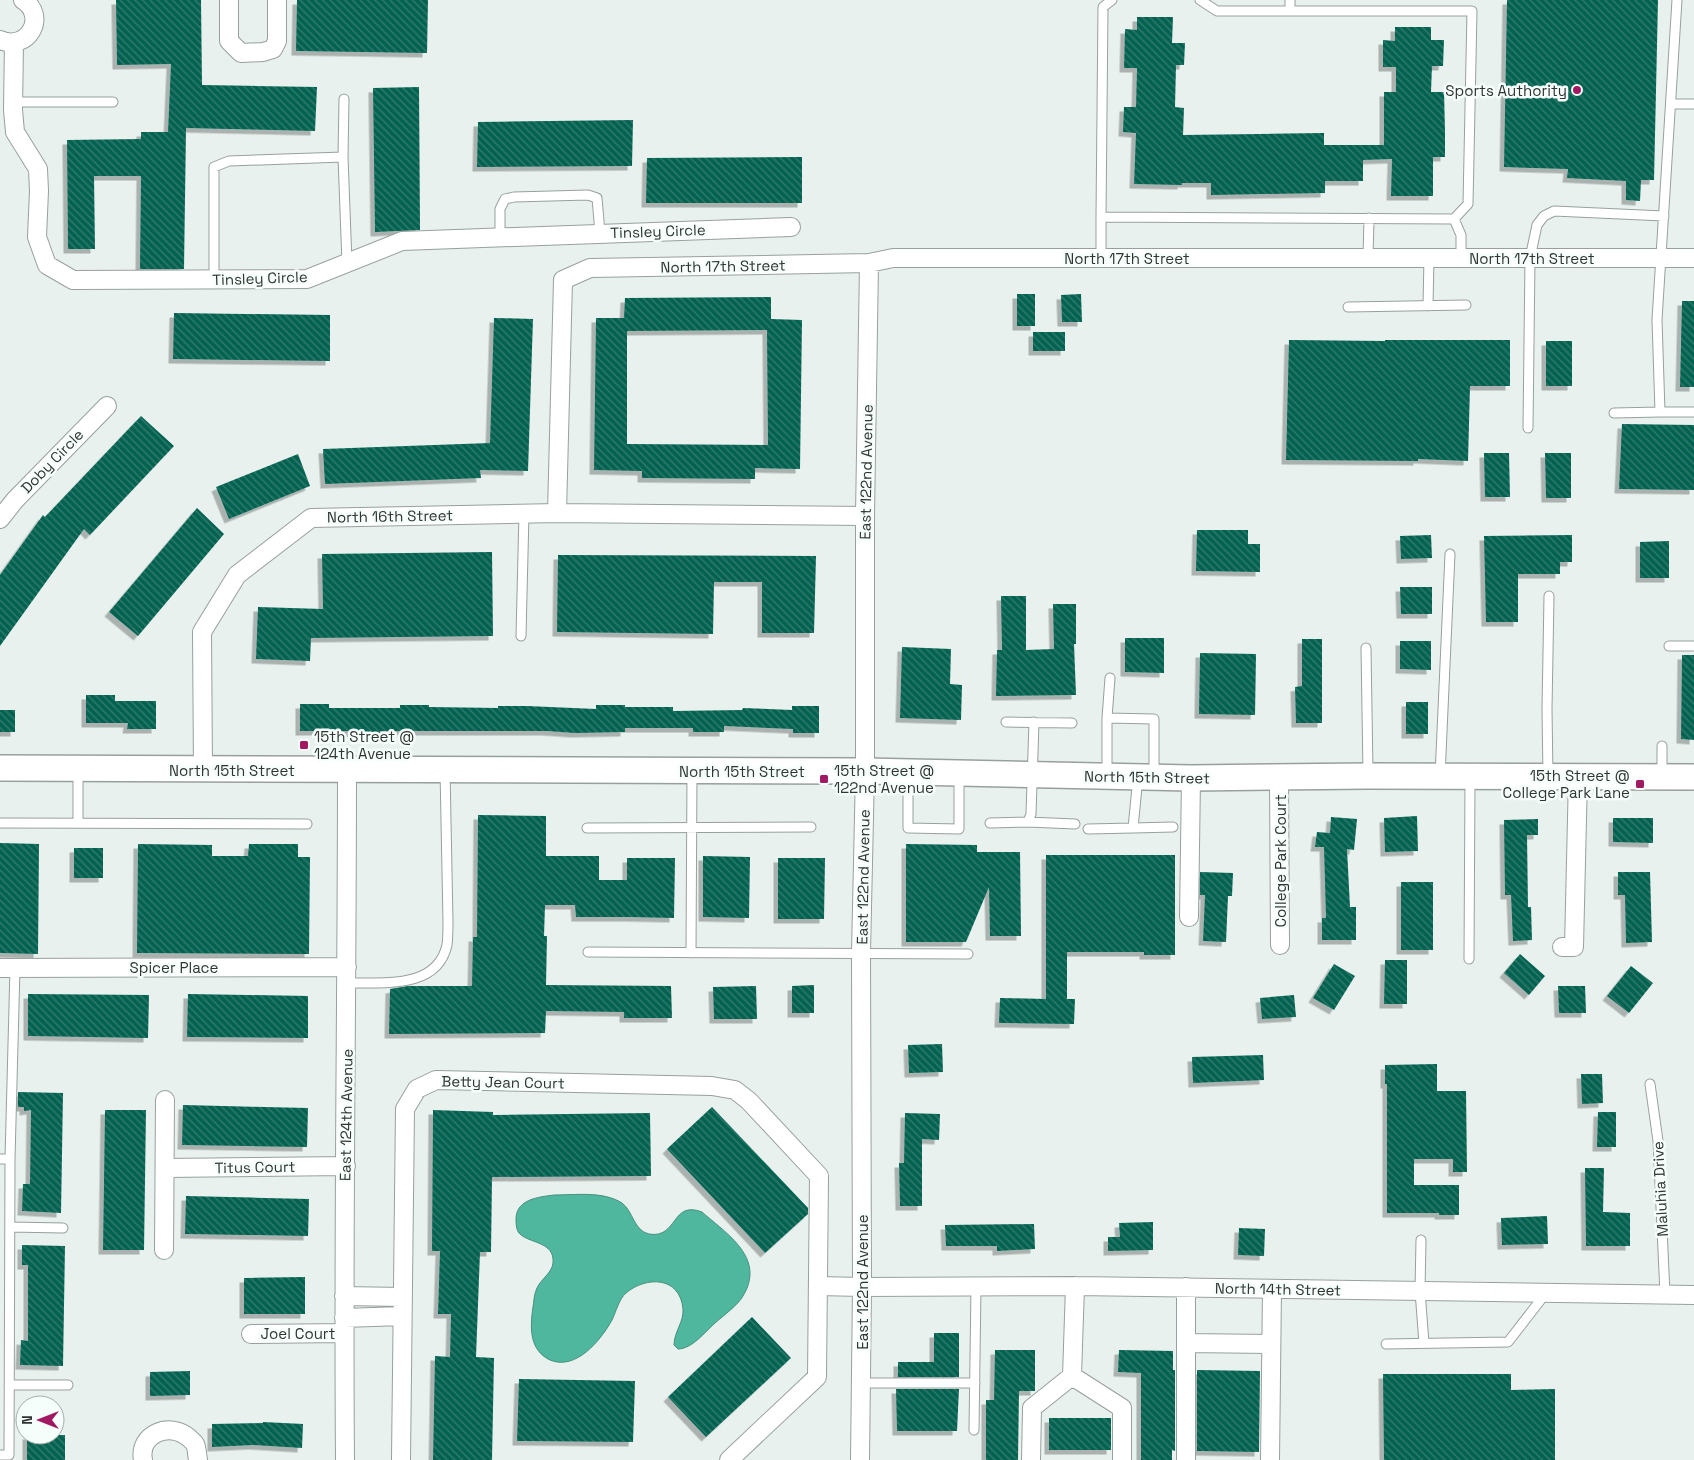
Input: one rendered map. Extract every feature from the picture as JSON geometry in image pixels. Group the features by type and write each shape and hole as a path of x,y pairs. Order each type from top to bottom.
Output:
{"street":[{"name":"Tinsley Circle","path":"23,0 32,8 34,15 32,30 27,36 7,41 15,132 38,169 37,237 47,264 73,280 307,279 402,241 791,227"},
{"path":"229,0 229,41 241,53 263,52 273,49 277,41 277,0"},
{"name":"North 17th Street","path":"557,513 563,280 590,268 869,263 892,258 1694,258"},
{"name":"East 122nd Avenue","path":"860,1460 862,1287 861,954 865,771 865,516 869,263"},
{"name":"Doby Circle","path":"0,519 14,500 107,406"},
{"name":"North 16th Street","path":"203,770 202,632 237,575 311,518 557,513 865,516"},
{"name":"North 15th Street","path":"0,768 908,771 1192,778 1368,776 1694,777"},
{"name":"East 124th Avenue","path":"345,1460 347,770"},
{"path":"1562,948 1574,948 1578,776"},
{"name":"College Park Court","path":"1279,777 1280,945"},
{"path":"1190,917 1192,778"},
{"name":"Spicer Place","path":"7,968 347,975"},
{"name":"Betty Jean Court","path":"401,1460 405,1109 417,1089 436,1080 712,1086 735,1090 748,1101 819,1176 817,1378 730,1460"},
{"path":"164,1250 165,1100"},
{"name":"Titus Court","path":"165,1168 346,1166"},
{"path":"818,1286 862,1287"},
{"path":"1031,1460 1032,1408 1072,1376 1075,1286"},
{"name":"North 14th Street","path":"862,1287 1186,1287 1694,1295"},
{"path":"1186,1287 1186,1460"},
{"path":"1270,1460 1272,1288"},
{"path":"344,1296 402,1297"},
{"name":"Joel Court","path":"251,1334 344,1325 402,1316"},
{"path":"1186,1343 1271,1344"},
{"path":"1072,1376 1122,1408 1122,1460"},
{"path":"143,1460 142,1454 149,1438 164,1429 182,1431 195,1443 198,1460"}],"lane":[{"path":"1101,258 1102,7 1112,0"},
{"path":"1101,217 1454,219 1468,204 1472,11 1218,11 1200,0"},
{"path":"1290,0 1290,11"},
{"path":"1660,412 1657,320 1677,0"},
{"path":"344,99 347,264"},
{"path":"13,102 112,102"},
{"path":"1671,104 1694,104"},
{"path":"214,280 214,167 229,161 344,157"},
{"path":"500,237 500,210 505,199 514,197 588,195 597,198 600,233"},
{"path":"1528,428 1530,258 1537,226 1544,216 1554,211 1664,216"},
{"path":"1368,258 1369,218"},
{"path":"1454,219 1461,235 1460,258"},
{"path":"1428,306 1430,258"},
{"path":"1348,307 1466,305"},
{"path":"1614,412 1694,412"},
{"path":"521,636 524,514"},
{"path":"1440,776 1450,554"},
{"path":"1548,776 1549,596"},
{"path":"1669,646 1694,646"},
{"path":"1366,648 1368,776"},
{"path":"1107,776 1107,718 1110,678"},
{"path":"1107,718 1154,719 1146,777 1133,828"},
{"path":"1006,722 1072,723"},
{"path":"1028,822 1031,814 1034,722"},
{"path":"1662,746 1662,777"},
{"path":"78,769 78,822"},
{"path":"347,975 400,982 429,974 438,966 447,946 448,922 445,770"},
{"path":"691,953 692,771"},
{"path":"908,771 908,828 959,829 959,772"},
{"path":"1469,959 1470,776"},
{"path":"0,823 307,824"},
{"path":"990,823 1076,824"},
{"path":"586,828 811,827"},
{"path":"1088,828 1173,827"},
{"path":"588,952 968,954"},
{"path":"6,1456 10,1385 10,1159 7,968"},
{"name":"Maluhia Drive","path":"1650,1084 1658,1140 1666,1294"},
{"path":"0,1159 10,1159"},
{"path":"10,1228 62,1228"},
{"path":"1421,1240 1420,1291 1424,1343"},
{"path":"974,1430 976,1286"},
{"path":"1386,1344 1508,1342 1547,1292"},
{"path":"861,1383 975,1383"},
{"path":"10,1385 68,1385"}],"shaded area":[{"path":"589,1194 615,1199 626,1207 640,1229 649,1234 658,1234 665,1231 685,1211 702,1212 732,1238 747,1259 750,1270 749,1282 743,1296 734,1307 698,1339 688,1346 678,1349 674,1345 683,1314 681,1298 676,1290 661,1282 643,1284 634,1287 626,1293 607,1328 587,1352 569,1361 550,1360 543,1356 535,1344 532,1337 531,1322 535,1293 552,1267 553,1256 546,1247 523,1237 519,1233 516,1218 520,1207 525,1203 536,1198 554,1195"}],"building":[{"path":"116,0 201,0 202,85 317,87 315,131 186,128 184,269 140,269 141,176 94,176 95,249 68,249 67,140 141,139 141,132 168,132 171,64 117,65"},
{"path":"297,0 428,0 427,53 296,51"},
{"path":"1507,0 1658,0 1654,180 1641,180 1640,201 1626,200 1626,181 1567,178 1568,169 1504,167"},
{"path":"1137,17 1173,17 1172,43 1185,43 1184,65 1176,65 1175,107 1184,108 1183,135 1324,133 1324,145 1384,145 1384,92 1396,92 1396,67 1383,67 1383,40 1395,41 1395,27 1431,27 1431,40 1444,40 1443,66 1432,66 1431,92 1444,92 1445,131 1445,157 1433,157 1433,196 1391,196 1392,159 1363,160 1363,181 1325,181 1325,193 1211,195 1211,183 1182,183 1182,185 1134,184 1136,133 1123,132 1124,107 1136,107 1137,68 1124,68 1125,29 1137,30"},
{"path":"419,87 420,230 375,232 373,88"},
{"path":"633,120 632,166 477,167 478,122"},
{"path":"802,157 802,203 646,203 647,158"},
{"path":"1017,294 1035,294 1035,326 1017,326"},
{"path":"1081,294 1082,322 1062,322 1061,295"},
{"path":"771,297 771,319 802,320 800,469 755,468 755,479 642,478 642,471 594,470 596,318 624,318 625,298","holes":["767,330 768,445 627,444 627,331"]},
{"path":"1682,301 1694,301 1694,387 1680,387"},
{"path":"174,313 330,315 330,361 173,359"},
{"path":"494,318 533,319 528,471 480,470 481,478 325,484 323,449 490,443"},
{"path":"1033,332 1065,332 1065,351 1033,351"},
{"path":"1289,340 1510,340 1510,386 1470,386 1468,461 1418,459 1418,461 1286,460"},
{"path":"1546,341 1572,341 1572,386 1546,386"},
{"path":"141,416 174,446 90,535 84,529 0,646 0,575 43,515 45,517"},
{"path":"1622,424 1694,425 1694,490 1619,489"},
{"path":"1484,453 1509,453 1510,497 1485,497"},
{"path":"1545,453 1571,453 1571,498 1546,498"},
{"path":"298,454 310,486 229,519 216,487"},
{"path":"197,508 224,534 138,636 109,612"},
{"path":"1197,530 1248,530 1248,544 1260,544 1260,572 1196,571"},
{"path":"1431,535 1432,558 1401,559 1400,536"},
{"path":"1572,535 1572,562 1560,562 1560,574 1518,574 1518,622 1486,622 1484,536"},
{"path":"1669,541 1669,578 1640,578 1640,542"},
{"path":"492,552 493,636 311,638 310,661 256,659 258,607 323,609 322,554"},
{"path":"558,555 816,556 814,633 762,633 762,582 714,582 713,634 557,632"},
{"path":"1400,587 1432,587 1432,614 1401,614"},
{"path":"1001,596 1026,596 1026,650 1054,649 1053,604 1076,604 1076,644 1074,644 1076,695 996,696 997,650 1002,650"},
{"path":"1125,638 1164,638 1164,673 1125,672"},
{"path":"1302,639 1322,639 1322,723 1296,723 1295,687 1302,686"},
{"path":"1400,641 1431,641 1431,670 1400,669"},
{"path":"902,647 951,649 950,684 962,685 961,720 900,718"},
{"path":"1200,653 1256,654 1255,715 1199,714"},
{"path":"1682,655 1694,655 1694,740 1681,739"},
{"path":"86,695 115,695 115,701 156,701 156,729 127,729 128,723 86,723"},
{"path":"1406,702 1428,702 1428,734 1406,734"},
{"path":"300,704 329,704 329,708 400,708 400,705 429,705 429,707 498,708 498,706 527,706 596,709 596,705 625,705 625,707 673,707 673,711 742,710 743,708 792,710 792,706 819,706 819,733 793,733 793,729 724,726 724,732 693,732 693,728 625,728 625,732 575,733 547,731 380,731 380,733 351,733 351,731 300,731"},
{"path":"0,710 15,710 15,732 0,732"},
{"path":"478,815 546,816 546,856 599,856 599,880 627,880 627,858 675,858 674,918 576,917 575,905 545,905 544,936 547,936 546,985 671,986 672,1018 624,1018 624,1012 546,1011 545,1033 389,1034 390,989 408,986 472,986 473,937 477,937"},
{"path":"1417,816 1418,851 1385,852 1384,818"},
{"path":"1331,817 1357,819 1354,850 1347,849 1350,907 1356,907 1356,940 1322,940 1322,918 1326,918 1324,847 1315,847 1317,832 1330,833"},
{"path":"1613,818 1653,818 1653,843 1613,842"},
{"path":"1538,819 1538,835 1527,835 1528,907 1531,907 1532,940 1513,941 1511,895 1505,895 1504,820"},
{"path":"0,843 39,844 38,954 0,953"},
{"path":"138,844 212,845 212,856 248,856 249,844 298,844 298,857 310,857 309,954 137,953"},
{"path":"906,844 977,845 977,852 1020,852 1021,936 990,936 989,887 966,942 906,942"},
{"path":"74,848 103,848 103,878 74,878"},
{"path":"1046,855 1175,855 1175,955 1144,955 1144,952 1067,952 1067,999 1075,999 1074,1024 999,1023 1000,998 1046,999"},
{"path":"703,856 750,857 749,918 703,917"},
{"path":"778,858 825,858 824,919 778,919"},
{"path":"1200,872 1233,873 1232,896 1228,896 1226,942 1203,941 1205,895 1200,895"},
{"path":"1618,872 1650,872 1652,942 1626,943 1625,895 1618,895"},
{"path":"1401,882 1433,882 1433,950 1401,950"},
{"path":"1520,954 1545,976 1529,995 1504,973"},
{"path":"1385,960 1407,960 1407,1004 1384,1004"},
{"path":"1334,964 1355,976 1334,1010 1313,998"},
{"path":"1631,966 1653,983 1629,1013 1607,996"},
{"path":"814,985 814,1013 792,1013 792,986"},
{"path":"756,986 757,1019 714,1019 713,987"},
{"path":"1558,986 1585,986 1586,1013 1559,1013"},
{"path":"28,994 149,995 148,1038 28,1036"},
{"path":"188,994 308,996 308,1038 187,1037"},
{"path":"1294,995 1296,1017 1262,1019 1260,998"},
{"path":"942,1044 943,1072 909,1073 908,1045"},
{"path":"1263,1055 1264,1080 1193,1083 1192,1057"},
{"path":"1437,1064 1437,1091 1466,1091 1467,1172 1453,1172 1453,1159 1414,1159 1414,1185 1459,1185 1459,1215 1387,1213 1387,1084 1385,1084 1385,1065"},
{"path":"1581,1074 1602,1074 1603,1103 1582,1104"},
{"path":"18,1092 63,1093 61,1213 22,1211 23,1184 30,1184 31,1110 24,1111 24,1107 18,1107"},
{"path":"183,1105 308,1108 307,1147 182,1145"},
{"path":"712,1107 808,1208 808,1214 765,1253 667,1149"},
{"path":"105,1110 146,1110 144,1250 103,1250"},
{"path":"433,1110 493,1112 493,1115 650,1113 651,1176 492,1177 491,1252 480,1252 476,1357 494,1358 492,1460 433,1460 435,1356 450,1357 451,1314 438,1314 440,1251 432,1251"},
{"path":"1598,1112 1616,1112 1616,1147 1597,1147"},
{"path":"905,1113 940,1114 939,1140 922,1139 922,1206 900,1206 899,1163 904,1163"},
{"path":"1585,1168 1604,1168 1603,1212 1630,1213 1630,1246 1586,1246"},
{"path":"186,1196 309,1199 308,1236 185,1234"},
{"path":"1547,1216 1548,1244 1502,1245 1501,1218"},
{"path":"1153,1222 1153,1250 1108,1251 1108,1237 1120,1237 1119,1223"},
{"path":"1034,1224 1035,1249 997,1251 997,1246 946,1246 945,1225"},
{"path":"1239,1228 1265,1229 1264,1256 1238,1255"},
{"path":"22,1245 65,1246 63,1366 20,1365 21,1340 28,1341 28,1265 22,1265"},
{"path":"305,1277 305,1314 244,1314 244,1278"},
{"path":"752,1317 791,1358 706,1437 668,1397"},
{"path":"934,1333 959,1333 959,1377 898,1377 898,1362 934,1362"},
{"path":"995,1350 1035,1350 1035,1391 1019,1391 1018,1460 986,1460 986,1400 994,1400"},
{"path":"1119,1350 1173,1351 1173,1370 1175,1370 1175,1451 1172,1450 1172,1460 1141,1460 1141,1373 1118,1372"},
{"path":"1197,1370 1260,1371 1259,1452 1197,1451"},
{"path":"190,1371 190,1395 150,1396 150,1372"},
{"path":"1383,1374 1511,1374 1511,1390 1555,1389 1555,1460 1384,1460"},
{"path":"519,1379 635,1381 633,1442 517,1441"},
{"path":"896,1389 959,1389 957,1431 897,1431"},
{"path":"1049,1418 1111,1418 1111,1450 1049,1450"},
{"path":"263,1422 303,1424 302,1448 253,1445 212,1447 212,1424"},
{"path":"27,1445 65,1445 65,1460 27,1460"}],"place":[{"name":"Sports Authority","path":"1577,90"},
{"name":"15th Street @ 124th Avenue","path":"304,745"},
{"name":"15th Street @ 122nd Avenue","path":"824,779"},
{"name":"15th Street @ College Park Lane","path":"1640,784"}]}
